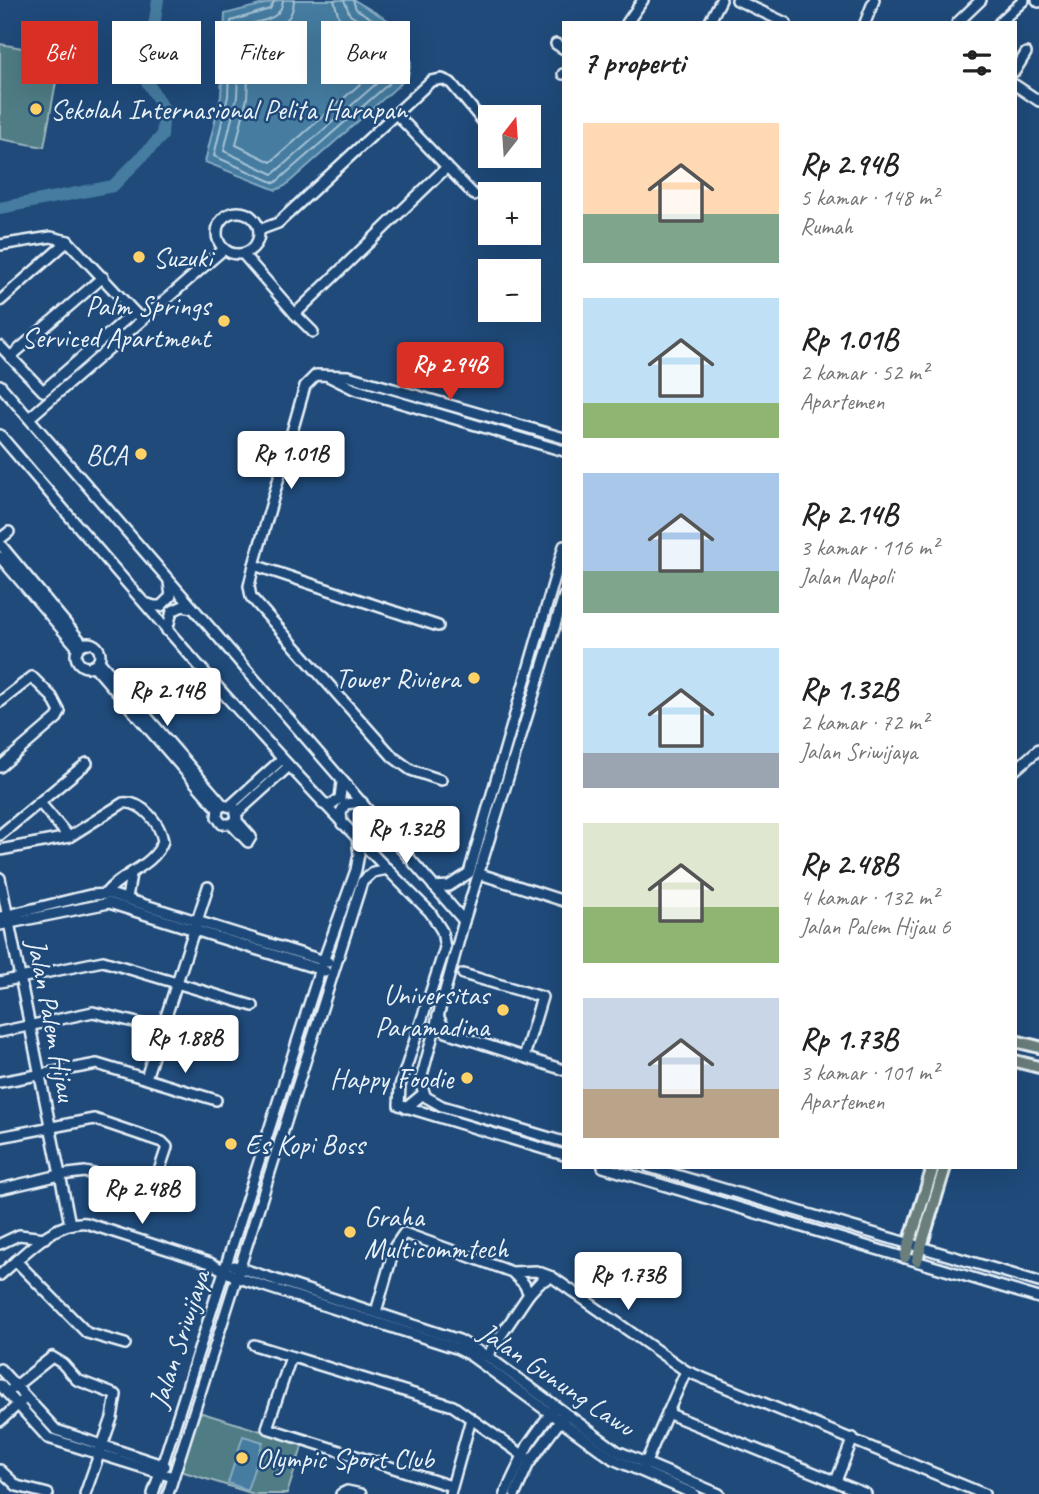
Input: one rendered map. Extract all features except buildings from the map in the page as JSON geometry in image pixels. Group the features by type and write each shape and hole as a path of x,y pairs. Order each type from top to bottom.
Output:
{"main road":[{"path":"1017,1042 1039,1047"},
{"path":"1017,1062 1039,1067"},
{"path":"911,1259 933,1169"},
{"path":"915,1244 945,1169"}],"street":[{"path":"628,21 643,0"},
{"path":"710,21 721,0"},
{"path":"737,0 782,21"},
{"path":"866,21 874,0"},
{"path":"1001,21 1024,0"},
{"path":"959,21 978,1"},
{"path":"1017,68 1026,54"},
{"path":"259,230 278,223 427,84 442,79 456,88 478,115"},
{"path":"1017,86 1039,101"},
{"path":"396,114 474,195"},
{"path":"295,314 447,167"},
{"path":"232,213 246,214 259,230 257,243 243,254 233,254 224,248 219,243 220,222 232,213"},
{"path":"0,245 51,237 68,241 142,320"},
{"path":"0,301 68,241"},
{"path":"29,418 224,248"},
{"path":"243,254 313,332"},
{"path":"10,357 103,277"},
{"path":"0,346 43,391 134,312"},
{"path":"327,375 354,389 562,450"},
{"path":"441,780 411,770 393,757 258,608 249,589 305,386 313,376 353,377 562,437"},
{"path":"0,385 464,921"},
{"path":"0,435 284,764 430,912 442,931 445,948 398,1093 398,1104 562,1154"},
{"path":"9,532 0,542 81,646"},
{"path":"434,887 449,887 468,873 562,553"},
{"path":"0,557 81,646 97,646 100,652 97,664"},
{"path":"254,565 438,626"},
{"path":"144,602 154,606 167,602 171,596 169,580"},
{"path":"562,603 464,921 422,1071 420,1088 424,1094 442,1106 562,1141"},
{"path":"167,631 172,611 183,607 192,608"},
{"path":"81,646 76,656 80,664 97,664 235,819"},
{"path":"529,661 543,665"},
{"path":"0,702 32,677 52,697 60,712 57,718 0,767"},
{"path":"1017,768 1039,748"},
{"path":"0,835 86,762"},
{"path":"284,764 235,819 218,820 224,806 284,764"},
{"path":"323,804 332,804 340,798 342,782"},
{"path":"342,824 341,812 345,804 362,802"},
{"path":"40,803 69,837"},
{"path":"0,850 69,837 122,803 141,808 155,822 163,841 159,849 131,874 114,882 105,894"},
{"name":"Jalan Sriwijaya","path":"153,1494 156,1468 226,1268 318,964 356,870 359,854 357,838"},
{"name":"Jalan Sriwijaya","path":"168,1494 242,1273 333,969 362,882 373,872 388,869"},
{"path":"127,898 131,874"},
{"path":"480,874 562,900"},
{"name":"Jalan Palem Hijau","path":"0,878 5,920 21,978 70,1224"},
{"path":"146,1078 208,887"},
{"path":"5,920 105,894 127,898 195,925"},
{"path":"5,920 106,903 195,925 333,969"},
{"path":"0,982 103,961 253,1006"},
{"path":"463,974 542,996 524,1057"},
{"path":"0,1032 93,1012 162,1029 233,1052"},
{"path":"438,1016 446,1032 562,1069"},
{"path":"0,1082 97,1064 216,1100"},
{"path":"406,1108 424,1094"},
{"path":"0,1137 50,1125 94,1119 162,1142 167,1147 154,1186 98,1173 60,1175 0,1189"},
{"path":"611,1169 1039,1298"},
{"path":"656,1169 1039,1282"},
{"path":"1,1273 45,1238 70,1224 86,1223 242,1273"},
{"path":"376,1312 395,1246 404,1234 512,1272 536,1271 552,1277 686,1371 984,1494"},
{"path":"0,1244 19,1235 45,1238"},
{"path":"16,1261 87,1333 125,1344"},
{"path":"512,1272 524,1284 528,1294"},
{"name":"Jalan Gunung Lawu","path":"242,1273 376,1312 459,1340 487,1356 553,1410"},
{"name":"Jalan Gunung Lawu","path":"242,1273 456,1348 563,1417 613,1459 719,1494"},
{"path":"487,1356 528,1294 540,1282 552,1277"},
{"path":"254,1345 453,1406 527,1458"},
{"path":"291,1357 267,1428 450,1490 471,1419"},
{"path":"11,1389 44,1362 55,1358 77,1380 116,1395 85,1494"},
{"path":"0,1369 11,1389 48,1438 100,1450 174,1473"},
{"path":"643,1468 686,1371"},
{"path":"0,1385 11,1389"},
{"path":"0,1421 22,1402"},
{"path":"505,1494 553,1410"},
{"path":"667,1413 866,1494"},
{"path":"515,1494 527,1458 563,1417"},
{"path":"836,1481 853,1438"},
{"name":"Jalan Gunung Lawu","path":"643,1468 694,1494"},
{"path":"0,1469 17,1486 48,1494"},
{"path":"341,1494 347,1491 361,1494"}],"green space":[{"path":"0,44 21,48 21,84 56,84 44,147 0,139"},
{"name":"Olympic Sport Club","path":"199,1412 303,1444 287,1494 254,1494 181,1471"}],"water":[{"path":"280,0 354,0 389,21 321,21 321,84 400,84 285,186 276,190 205,162 222,84 307,84 307,21 225,21 225,14"},
{"path":"243,1436 263,1442 247,1490 228,1483"}],"waterway":[{"path":"0,208 113,186 162,136 164,109 146,80 158,0"}],"place":[{"name":"Sekolah Internasional Pelita Harapan","path":"36,109"},
{"name":"Suzuki","path":"139,257"},
{"name":"Palm Springs Serviced Apartment","path":"224,321"},
{"name":"BCA","path":"141,454"},
{"name":"Tower Riviera","path":"474,678"},
{"name":"Universitas Paramadina","path":"503,1010"},
{"name":"Happy Foodie","path":"467,1078"},
{"name":"Es Kopi Boss","path":"231,1144"},
{"name":"Graha Multicommtech","path":"350,1232"},
{"name":"Olympic Sport Club","path":"242,1458"}]}
